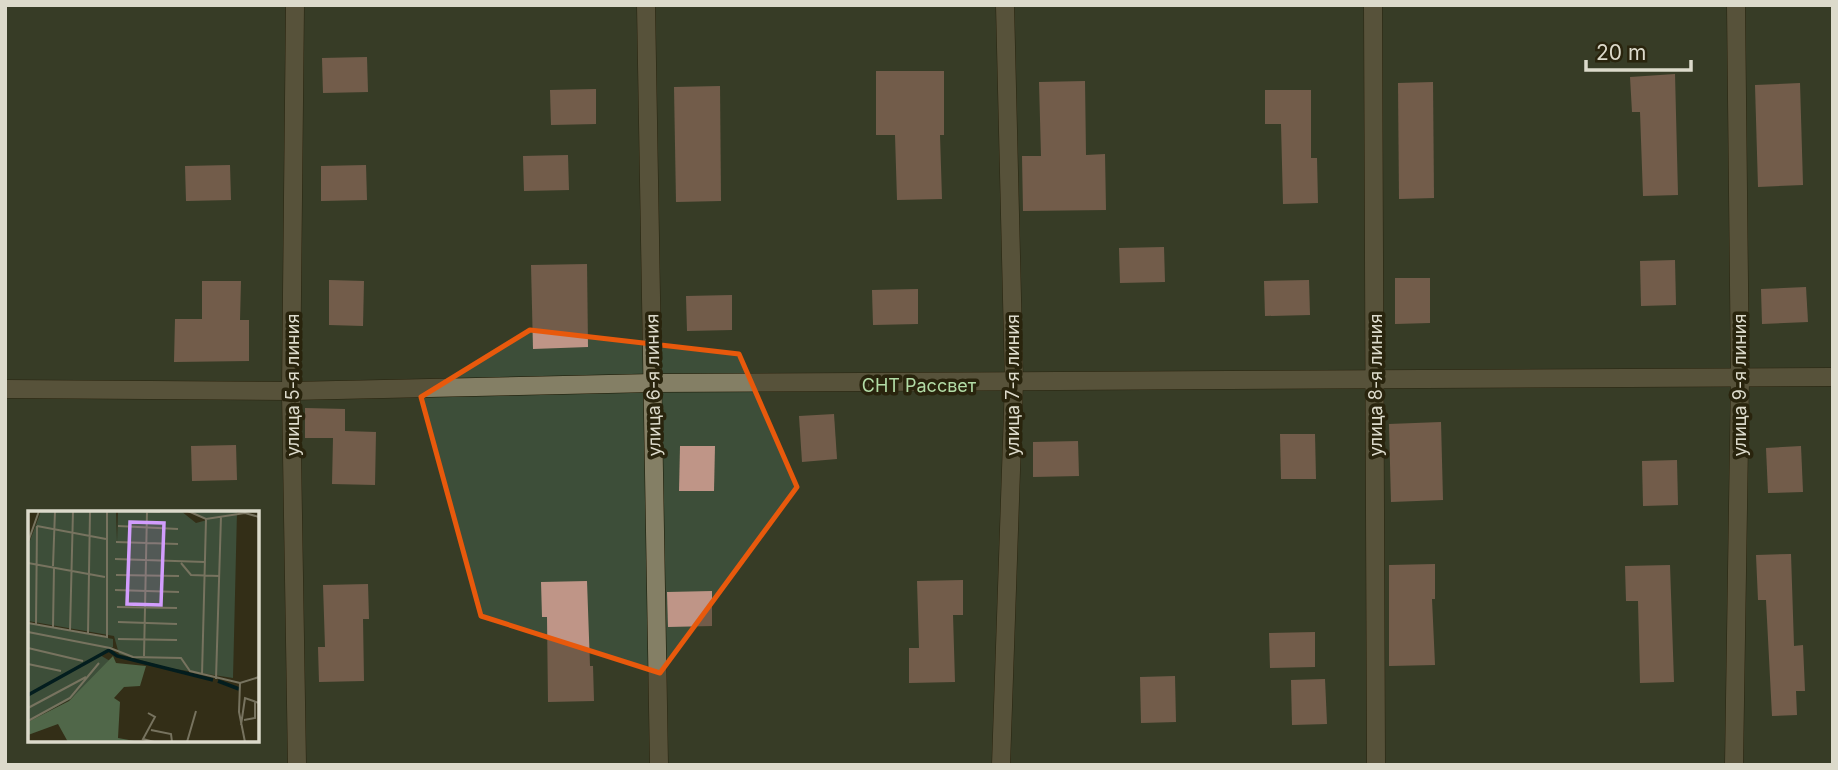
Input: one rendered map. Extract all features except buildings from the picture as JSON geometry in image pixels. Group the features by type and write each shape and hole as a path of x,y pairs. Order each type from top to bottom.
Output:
{"street":[{"name":"улица 5-я линия","path":"295,5 291,391 297,765"},
{"name":"улица 6-я линия","path":"646,5 659,765"},
{"name":"улица 7-я линия","path":"1001,765 1014,382 1005,5"},
{"name":"улица 8-я линия","path":"1373,5 1376,765"},
{"name":"улица 9-я линия","path":"1734,765 1740,378 1736,5"},
{"path":"5,389 291,391 653,383 1833,377"}],"highlighted area":[{"path":"530,330 739,354 797,487 660,673 481,616 421,397"}],"green space":[{"name":"СНТ Рассвет","path":"5,5 1833,5 1833,765 5,765"}]}
